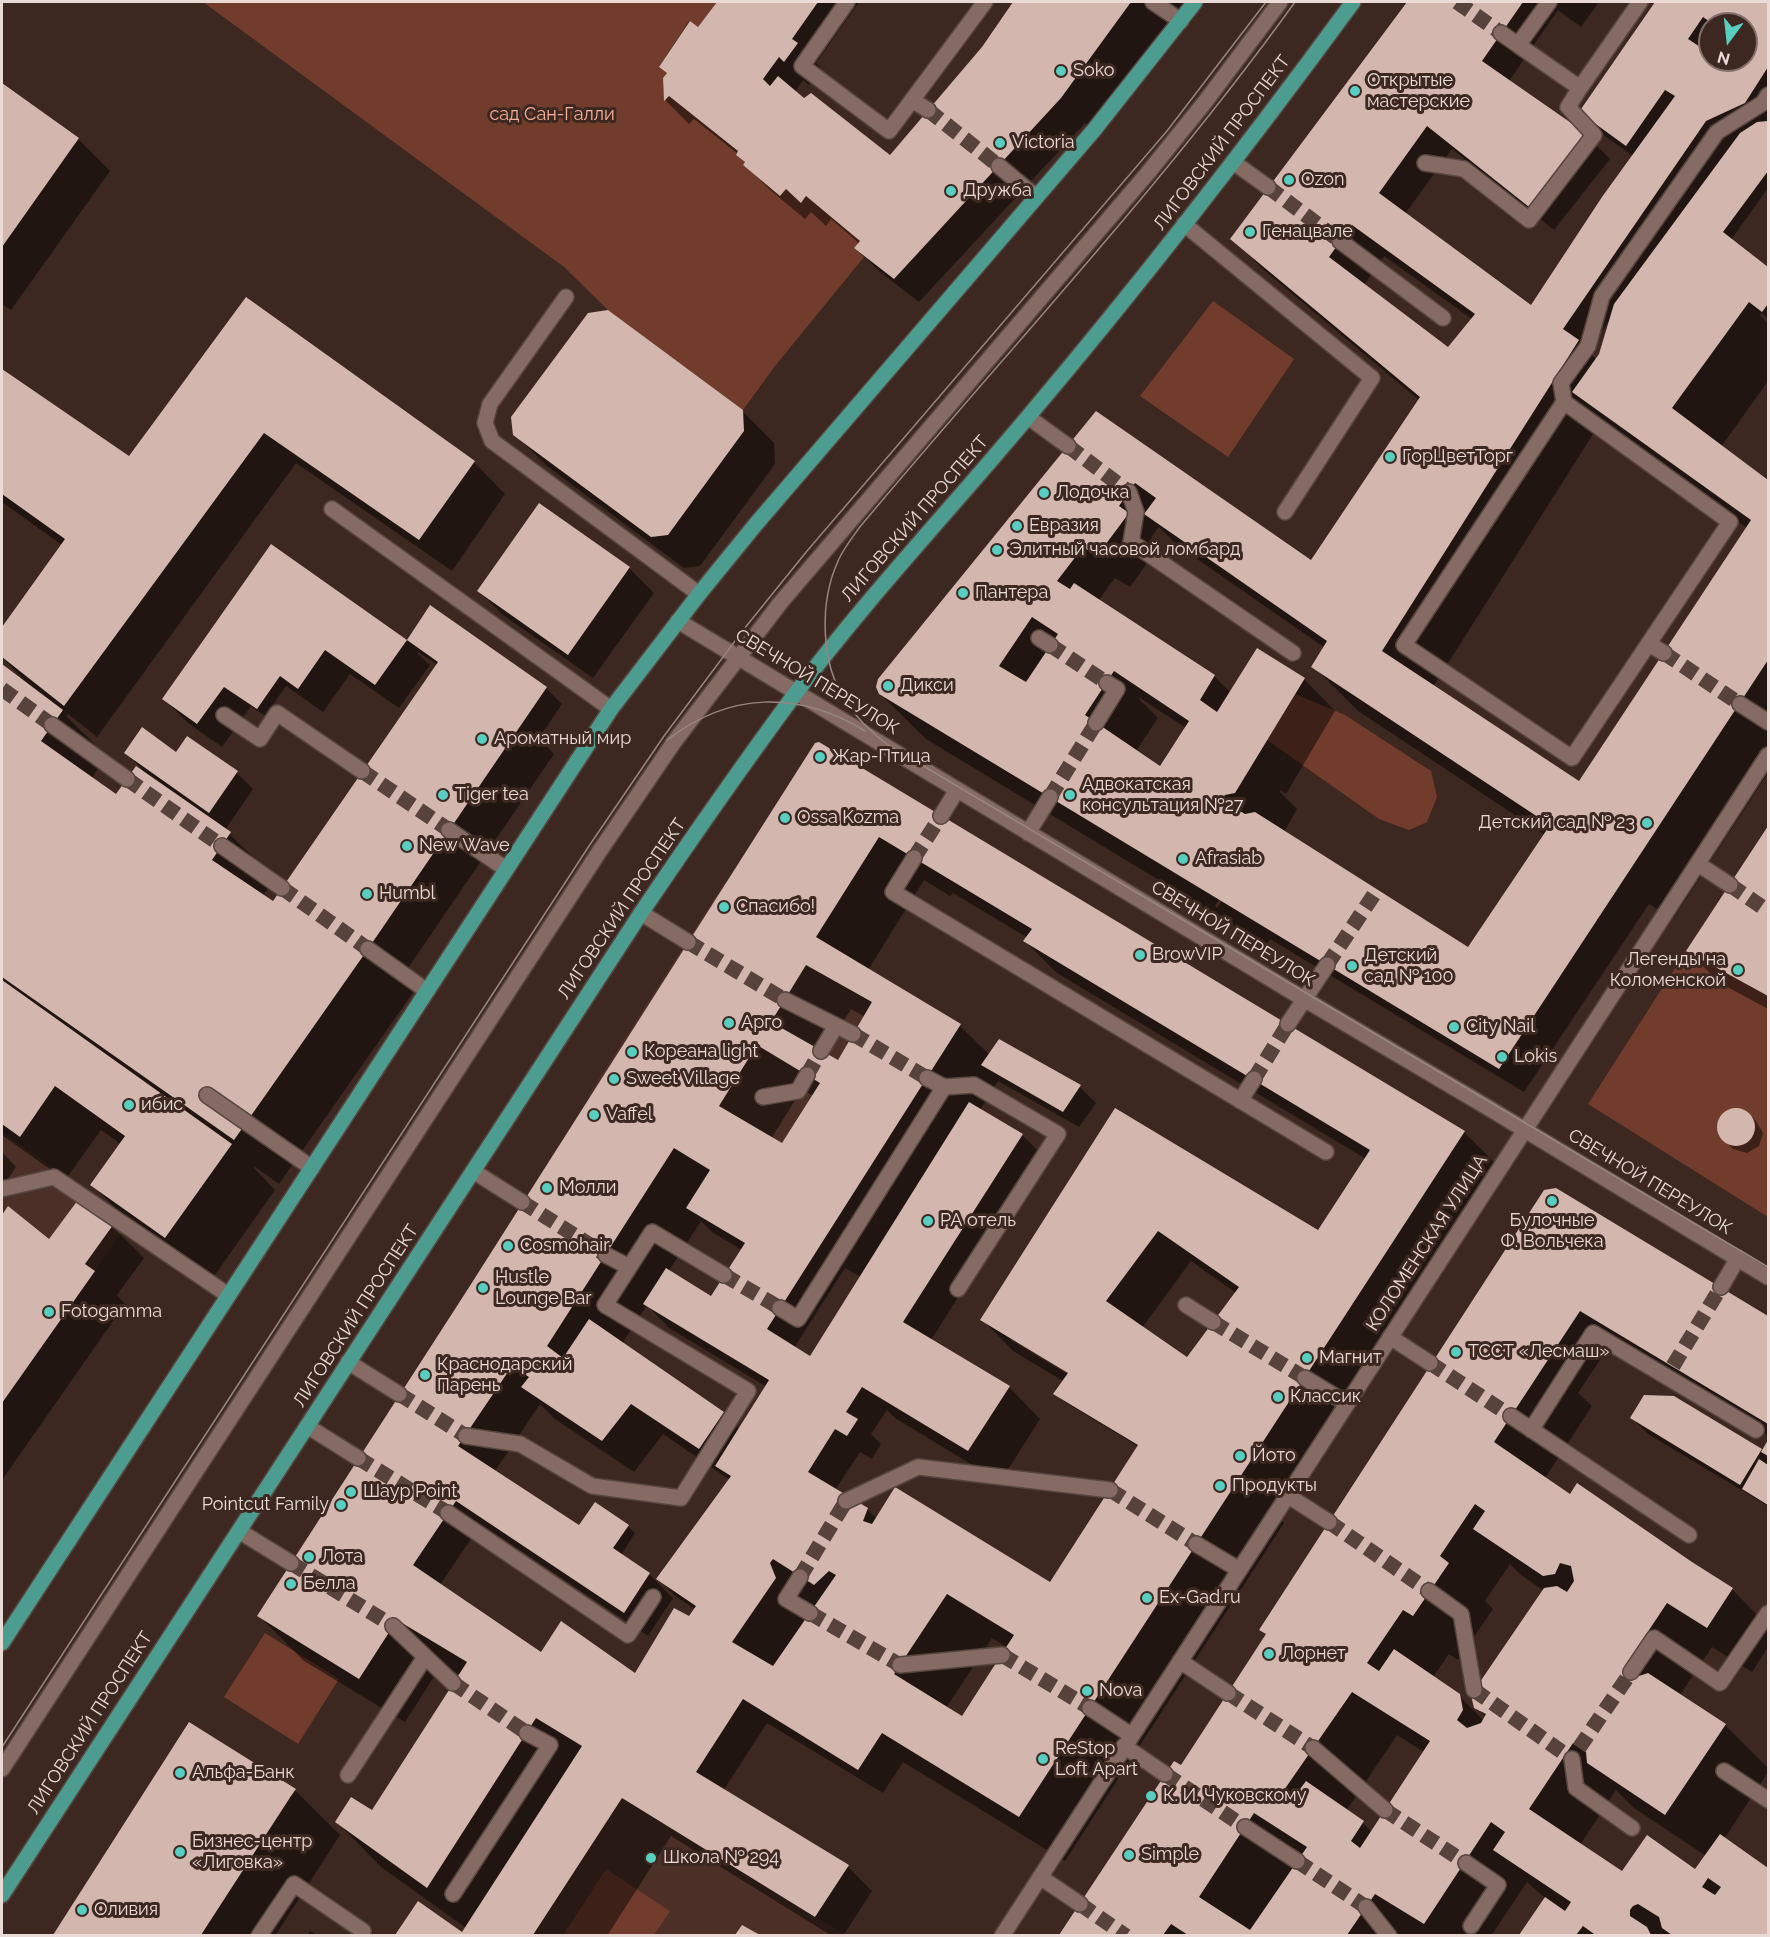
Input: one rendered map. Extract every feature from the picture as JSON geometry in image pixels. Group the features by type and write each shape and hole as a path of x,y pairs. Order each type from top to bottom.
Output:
{"main road":[{"path":"3,1636 611,709 756,524 1102,121 1196,2"},
{"name":"ЛИГОВСКИЙ ПРОСПЕКТ","path":"2,1895 641,913 729,783 796,693 861,612 1028,417 1185,224 1353,2"}],"street":[{"path":"847,2 802,66 889,131 986,2"},
{"path":"1153,2 1181,21"},
{"path":"2,1769 598,852 674,742 737,657 809,568 1147,174 1205,102 1280,2"},
{"path":"1518,45 1548,2"},
{"path":"1425,164 1464,169 1529,220 1594,135 1568,107 1640,2"},
{"path":"1501,33 1580,88"},
{"path":"1564,402 1730,522 1572,758 1404,645 1564,402 1561,383 1588,346 1602,296 1717,132 1763,103 1768,95"},
{"path":"912,100 928,110"},
{"path":"1233,162 1268,188"},
{"path":"999,166 1036,197"},
{"path":"1185,224 1372,378 1285,512"},
{"path":"1340,241 1443,318"},
{"path":"566,297 490,404 485,423 492,441 699,594"},
{"path":"1028,417 1068,446"},
{"path":"1129,492 1136,512 1131,542 1293,653"},
{"path":"332,509 611,709"},
{"name":"СВЕЧНОЙ ПЕРЕУЛОК","path":"678,621 1768,1276"},
{"path":"1649,644 1664,653"},
{"path":"1096,723 1117,689 1107,682"},
{"path":"1740,704 1768,722"},
{"path":"224,715 260,739 277,713 363,771"},
{"path":"52,725 127,779"},
{"name":"КОЛОМЕНСКАЯ УЛИЦА","path":"1002,1935 1768,755"},
{"path":"941,816 957,790"},
{"path":"1028,833 1050,797"},
{"path":"449,830 506,869"},
{"path":"222,846 282,888"},
{"path":"914,858 893,892 1326,1152"},
{"path":"1698,864 1730,885"},
{"path":"641,913 688,942"},
{"path":"368,949 427,991"},
{"path":"1288,1024 1327,965"},
{"path":"785,1000 853,1034"},
{"path":"821,1051 836,1026"},
{"path":"763,1096 798,1091 807,1075"},
{"path":"927,1078 944,1087 974,1085 1058,1134 958,1289"},
{"path":"1240,1101 1254,1079"},
{"path":"780,1308 798,1319 944,1087"},
{"path":"207,1095 312,1168"},
{"path":"473,1171 522,1202"},
{"path":"2,1189 54,1177 228,1295"},
{"path":"466,1436 520,1444 592,1486 681,1498 748,1391 605,1305 652,1232 724,1275"},
{"path":"606,1255 628,1267"},
{"path":"1721,1287 1738,1258"},
{"path":"1186,1305 1213,1322"},
{"path":"1531,1430 1593,1334 1670,1372 1756,1430"},
{"path":"1390,1337 1430,1363"},
{"path":"348,1362 399,1394"},
{"path":"1305,1378 1346,1403"},
{"path":"1511,1416 1689,1535"},
{"path":"307,1426 358,1458"},
{"path":"846,1501 918,1467 1110,1490"},
{"path":"1287,1495 1329,1522"},
{"path":"448,1513 628,1635 653,1597"},
{"path":"239,1531 291,1563"},
{"path":"1196,1544 1238,1569"},
{"path":"800,1577 786,1599 810,1613"},
{"path":"1429,1591 1461,1614 1474,1690"},
{"path":"1631,1671 1654,1638 1720,1683 1768,1613"},
{"path":"393,1626 453,1683"},
{"path":"900,1665 1002,1655"},
{"path":"348,1775 425,1657"},
{"path":"1180,1661 1228,1693"},
{"path":"1090,1708 1165,1774"},
{"path":"453,1894 550,1745 527,1732"},
{"path":"1313,1748 1385,1810"},
{"path":"1572,1754 1576,1788 1632,1828"},
{"path":"1724,1771 1768,1800"},
{"path":"1245,1827 1297,1861"},
{"path":"1466,1863 1498,1885 1471,1926"},
{"path":"1040,1877 1080,1904"},
{"path":"260,1935 294,1884 363,1930"},
{"path":"1366,1907 1389,1935"}],"shaded area":[{"path":"725,882 886,979 838,1060 820,1083 750,1194 588,1096"},
{"path":"2,1132 130,1221 2,1403"},
{"name":"Школа № 294","path":"622,1798 815,1917 848,1935 533,1936"}],"green space":[{"name":"сад Сан-Галли","path":"203,2 717,2 698,27 689,21 659,67 667,73 663,78 664,100 669,96 738,151 736,155 745,162 743,165 780,195 786,189 801,202 806,196 860,241 854,248 864,257 775,366 743,410 608,310 564,267"},
{"path":"1213,301 1294,359 1228,457 1140,396"},
{"path":"1295,694 1345,715 1431,771 1437,797 1427,822 1409,830 1379,819 1267,740"},
{"path":"1686,951 1768,996 1768,1217 1588,1104"},
{"path":"265,1633 339,1679 298,1744 224,1697"},
{"path":"606,1869 670,1911 654,1935 563,1935"}],"building":[{"path":"717,2 818,2 792,39 798,43 784,62 779,57 763,79 770,86 778,76 804,98 811,93 890,155 982,47 1013,2 1131,2 1061,98 894,279 854,248 860,241 806,196 801,203 786,189 780,196 743,165 745,162 736,155 738,151 669,96 664,101 663,78 667,73 659,67 690,21 698,27"},
{"path":"1407,2 1523,2 1482,61 1587,134 1529,207 1427,126 1379,193 1531,305 1602,197 1675,96 1665,90 1626,146 1579,112 1655,2 1768,2 1768,67 1745,103 1706,121 1563,329 1579,340 1382,651 1579,781 1751,520 1572,392 1599,354 1614,304 1740,133 1757,122 1768,121 1768,171 1723,232 1768,267 1768,304 1762,312 1749,302 1672,408 1768,480 1768,660 1499,1069 879,694 876,687 878,679 1096,411 1311,560 1420,397 1230,239","holes":["1352,225 1475,314 1448,347 1329,257","1135,483 1156,498 1144,514 1327,641 1311,667 1550,825 1468,947 1255,812 1245,814 1221,800 1225,795 1235,793 1305,678 1257,648 1217,712 1200,700 1215,675 1074,583 1070,589 1057,581 1083,547 1097,556 1129,513 1119,506","1032,617 1058,634 1026,682 999,666","1114,671 1189,721 1160,766 1085,715"]},
{"path":"2,83 79,138 2,247"},
{"path":"246,297 475,461 419,540 264,433 64,706 2,657 2,627 65,539 2,494 2,369 129,456"},
{"path":"608,310 743,410 744,431 668,535 651,537 513,435 511,417 588,313"},
{"path":"539,503 630,567 568,655 477,591"},
{"path":"271,544 407,640 375,685 325,650 298,689 280,676 257,709 224,687 197,724 162,699"},
{"path":"430,605 547,687 234,1140 2,977 2,664 63,710 41,741 116,794 136,766 231,832 212,860 273,901 438,662 407,640"},
{"path":"142,727 176,752 187,736 238,771 209,813 124,753"},
{"path":"819,742 1465,1131 1019,1817 882,1733 858,1770 743,1699 696,1772 849,1865 815,1917 622,1798 533,1935 395,1935 418,1901 462,1932 582,1746 536,1718 427,1888 335,1822 351,1797 372,1810 467,1662 397,1620 359,1679 257,1616 815,743","holes":["879,837 1032,929 1023,941 1370,1150 1318,1230 1115,1108 980,1320 1068,1373 1053,1394 1138,1445 1050,1582 895,1487 872,1524 863,1521 868,1508 808,1472 835,1429 847,1436 858,1419 846,1412 862,1387 968,1451 1010,1386 903,1322 1023,1134 969,1102 810,1356 767,1329 961,1024 816,937","806,965 872,1002 838,1060 771,1022","757,1045 820,1083 782,1143 719,1106","674,1148 710,1170 686,1208 745,1243 711,1296 666,1268 643,1304 769,1380 715,1466 731,1476 656,1579 696,1606 689,1616 674,1608 635,1673 561,1621 541,1652 413,1565 456,1501 624,1613 650,1573 613,1548 629,1525 595,1502 579,1525 458,1446 512,1366 529,1377 521,1387 602,1441 631,1404 699,1449 724,1412 589,1319 563,1358 547,1346","1158,1231 1239,1287 1187,1357 1106,1301","773,1559 814,1585 829,1571 836,1575 773,1666 732,1642 776,1578 770,1563","947,1594 1014,1635 962,1716 894,1674"]},
{"path":"1768,826 1768,996 1686,951"},
{"name":"ибис","path":"2,980 232,1144 165,1238 90,1185 125,1136 55,1086 20,1137 2,1124"},
{"path":"999,1039 1081,1085 1063,1112 981,1065"},
{"path":"1736,1108 1749,1114 1755,1127 1749,1140 1736,1146 1723,1140 1717,1127 1723,1114"},
{"path":"1556,1188 1768,1316 1768,1424 1580,1311 1494,1442 1570,1494 1577,1483 1733,1588 1707,1628 1667,1603 1625,1666 1639,1676 1648,1673 1726,1724 1665,1815 1587,1763 1586,1752 1573,1743 1529,1809 1622,1871 1647,1835 1695,1869 1720,1834 1768,1868 1768,1935 1672,1935 1662,1928 1659,1917 1638,1904 1630,1910 1630,1916 1647,1927 1651,1935 1593,1935 1583,1926 1576,1935 1519,1935 1545,1897 1565,1911 1571,1902 1493,1850 1505,1832 1491,1822 1424,1924 1375,1894 1347,1935 1188,1935 1171,1924 1163,1935 1059,1935 1174,1761 1181,1765 1266,1634 1259,1630 1544,1190","holes":["1475,1504 1485,1511 1473,1529 1543,1576 1555,1574 1560,1563 1571,1566 1574,1581 1567,1592 1557,1586 1544,1588 1471,1695 1474,1708 1486,1714 1481,1723 1467,1728 1457,1720 1463,1710 1460,1694 1394,1649 1379,1671 1367,1663 1403,1610 1413,1616 1449,1563 1440,1556","1352,1692 1430,1741 1360,1848 1351,1841 1364,1821 1306,1781 1292,1800 1282,1793","1254,1813 1307,1847 1250,1930 1199,1897","1708,1878 1721,1887 1715,1895 1702,1887"]},
{"path":"78,1200 113,1225 85,1264 95,1271 2,1403 2,1215 8,1206 49,1239"},
{"path":"1644,1395 1674,1396 1762,1449 1740,1485 1630,1418"},
{"path":"1768,1440 1768,1456 1761,1452"},
{"path":"1759,1459 1768,1465 1768,1505 1742,1489"},
{"name":"Бизнес-центр «Лиговка»","path":"189,1722 296,1789 201,1935 53,1935"},
{"path":"742,1925 760,1935 735,1935"}],"tunnel":[{"path":"1457,2 1501,33"},
{"path":"928,110 999,166"},
{"path":"1268,187 1340,241"},
{"path":"1068,446 1129,492"},
{"path":"1050,645 1107,683"},
{"path":"1664,653 1740,704"},
{"path":"2,689 52,725"},
{"path":"1050,797 1096,723"},
{"path":"362,771 449,830"},
{"path":"127,779 222,846"},
{"path":"914,858 941,816"},
{"path":"1730,885 1768,911"},
{"path":"282,888 368,949"},
{"path":"1327,965 1377,890"},
{"path":"688,942 785,1000"},
{"path":"1254,1079 1288,1024"},
{"path":"853,1034 927,1078"},
{"path":"807,1075 821,1051"},
{"path":"522,1202 606,1255"},
{"path":"724,1275 780,1308"},
{"path":"1673,1366 1721,1287"},
{"path":"1213,1322 1305,1378"},
{"path":"1430,1363 1511,1416"},
{"path":"399,1394 466,1436"},
{"path":"358,1458 448,1513"},
{"path":"1110,1490 1196,1544"},
{"path":"800,1577 846,1501"},
{"path":"1329,1522 1429,1591"},
{"path":"291,1563 393,1626"},
{"path":"810,1613 900,1665"},
{"path":"1002,1655 1090,1708"},
{"path":"1579,1748 1631,1672"},
{"path":"453,1683 527,1733"},
{"path":"1474,1690 1565,1754"},
{"path":"1228,1693 1313,1748"},
{"path":"1165,1774 1245,1827"},
{"path":"1385,1810 1466,1863"},
{"path":"1297,1861 1366,1907"},
{"path":"1080,1904 1126,1936"}],"tram line":[{"path":"2,1747 589,846 664,736 744,629 807,551 1167,131 1266,2"},
{"path":"1295,2 1244,71 1137,204 848,543 832,576 826,612 827,651 837,686 855,714 888,745 1768,1267"},
{"path":"667,740 691,724 715,713 739,705 764,702 789,703 815,708 865,731"}],"place":[{"name":"Soko","path":"1061,71"},
{"name":"Открытые мастерские","path":"1355,91"},
{"name":"Victoria","path":"1000,143"},
{"name":"Ozon","path":"1289,180"},
{"name":"Дружба","path":"951,191"},
{"name":"Генацвале","path":"1250,232"},
{"name":"ГорЦветТорг","path":"1390,457"},
{"name":"Лодочка","path":"1044,493"},
{"name":"Евразия","path":"1017,526"},
{"name":"Элитный часовой ломбард","path":"997,550"},
{"name":"Пантера","path":"963,593"},
{"name":"Дикси","path":"888,686"},
{"name":"Ароматный мир","path":"482,739"},
{"name":"Жар-Птица","path":"820,757"},
{"name":"Tiger tea","path":"443,795"},
{"name":"Адвокатская консультация №27","path":"1070,795"},
{"name":"Ossa Kozma","path":"785,818"},
{"name":"Детский сад № 23","path":"1647,823"},
{"name":"New Wave","path":"407,846"},
{"name":"Afrasiab","path":"1183,859"},
{"name":"Humbl","path":"367,894"},
{"name":"Спасибо!","path":"724,907"},
{"name":"BrowVIP","path":"1140,955"},
{"name":"Детский сад № 100","path":"1352,966"},
{"name":"Легенды на Коломенской","path":"1738,970"},
{"name":"Арго","path":"729,1023"},
{"name":"City Nail","path":"1454,1027"},
{"name":"Кореана light","path":"632,1052"},
{"name":"Lokis","path":"1502,1057"},
{"name":"Sweet Village","path":"614,1079"},
{"name":"ибис","path":"129,1105"},
{"name":"Vaffel","path":"594,1115"},
{"name":"Молли","path":"547,1188"},
{"name":"Булочные Ф. Вольчека","path":"1552,1201"},
{"name":"РА отель","path":"928,1221"},
{"name":"Cosmohair","path":"508,1246"},
{"name":"Hustle Lounge Bar","path":"483,1288"},
{"name":"Fotogamma","path":"49,1312"},
{"name":"ТССТ «Лесмаш»","path":"1456,1352"},
{"name":"Магнит","path":"1307,1358"},
{"name":"Краснодарский Парень","path":"425,1375"},
{"name":"Классик","path":"1278,1397"},
{"name":"Йото","path":"1240,1456"},
{"name":"Продукты","path":"1220,1486"},
{"name":"Шаур Point","path":"351,1492"},
{"name":"Pointcut Family","path":"341,1505"},
{"name":"Лота","path":"309,1557"},
{"name":"Белла","path":"291,1584"},
{"name":"Ex-Gad.ru","path":"1147,1598"},
{"name":"Лорнет","path":"1269,1654"},
{"name":"Nova","path":"1087,1691"},
{"name":"ReStop Loft Apart","path":"1043,1759"},
{"name":"Альфа-Банк","path":"180,1773"},
{"name":"К. И. Чуковскому","path":"1151,1796"},
{"name":"Бизнес-центр «Лиговка»","path":"180,1852"},
{"name":"Simple","path":"1129,1855"},
{"name":"Школа № 294","path":"651,1858"},
{"name":"Оливия","path":"82,1910"}]}
